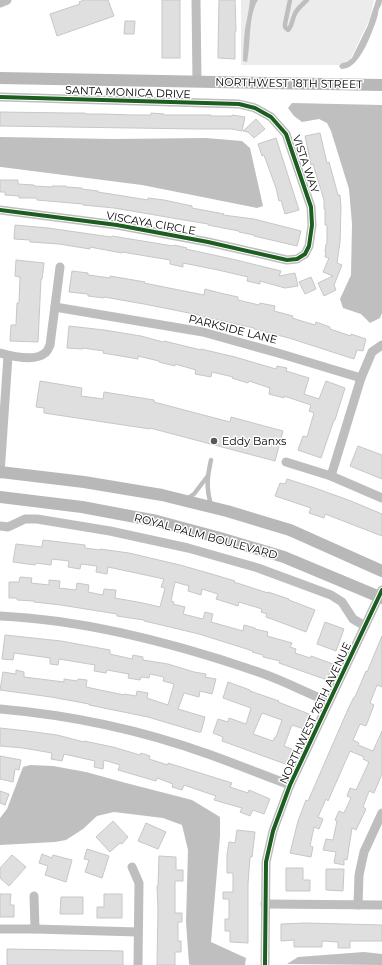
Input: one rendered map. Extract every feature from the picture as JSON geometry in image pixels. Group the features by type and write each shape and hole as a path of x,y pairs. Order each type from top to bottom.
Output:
{"main road":[{"name":"NORTHWEST 18TH STREET","path":"0,78 382,85"},
{"path":"0,472 84,482 185,500 290,530 382,570"},
{"name":"ROYAL PALM BOULEVARD","path":"0,497 82,507 157,521 284,557 381,595"}],"street":[{"path":"0,2 7,0"},
{"path":"196,0 197,82"},
{"name":"SANTA MONICA DRIVE","path":"0,97 239,104 255,108"},
{"name":"VISTA WAY","path":"255,108 271,117 286,134 311,207 312,225 309,246 305,254 297,259"},
{"name":"VISCAYA CIRCLE","path":"0,210 117,225 208,242 287,260 297,259"},
{"path":"0,472 4,354 34,358 45,354 50,345 60,266"},
{"name":"PARKSIDE LANE","path":"55,307 202,332 361,378"},
{"path":"331,476 361,378 372,352 382,345"},
{"path":"286,462 331,476 382,498"},
{"path":"0,526 8,527 25,519 37,519 110,530 188,548 258,568 330,595 342,602 353,620 365,626"},
{"name":"NORTHWEST 76TH AVENUE","path":"265,965 266,862 273,831 290,785 381,595"},
{"path":"0,616 72,623 168,644 265,674 329,702"},
{"path":"0,709 24,711 86,721 147,735 207,754 290,785"},
{"path":"358,905 360,874 364,852 382,813"},
{"path":"132,867 139,883 138,965"},
{"path":"34,896 35,929"},
{"path":"265,904 382,905"},
{"path":"0,929 138,932"}],"lane":[{"path":"290,0 285,24 285,27 288,30 291,28 293,17 297,10 307,0"},
{"path":"211,460 207,477 207,492 211,507"},
{"path":"185,500 194,494 207,477"}],"shaded area":[{"path":"241,0 374,0 370,18 348,65 241,65"},
{"path":"250,0 258,0 251,22 247,62 243,61 243,53"},
{"path":"376,0 382,0 382,3 366,46 354,64 341,69 339,66 342,63 347,62 352,58 368,25"},
{"path":"292,103 382,105 382,313 380,318 370,323 361,314 343,308 340,299 351,275 352,224 349,189 331,131 327,123 319,119 302,122 294,116 288,108"},
{"path":"0,137 113,139 206,138 242,141 250,148 263,206 257,208 142,185 0,167"},
{"path":"30,765 53,766 86,772 192,800 220,817 220,836 211,942 246,958 245,965 189,964 186,922 188,850 182,825 163,818 114,812 97,816 83,829 66,840 0,845 0,818 7,809 23,767"},
{"path":"364,952 382,954 382,965 287,964 298,957"}],"building":[{"path":"84,0 108,0 114,16 57,36 50,14 80,4 79,2"},
{"path":"162,0 180,0 180,58 162,58"},
{"path":"219,0 235,0 235,59 218,58"},
{"path":"125,21 135,21 134,34 124,34"},
{"path":"0,112 132,115 151,115 151,113 164,115 232,115 245,117 242,131 232,129 0,126"},
{"path":"256,119 265,129 254,138 248,132 243,131"},
{"path":"320,133 327,163 329,162 338,195 340,195 341,208 340,242 337,263 342,265 334,285 336,290 324,296 318,283 333,276 323,272 329,258 325,257 327,225 325,225 324,200 313,164 311,165 305,136"},
{"path":"276,138 299,210 285,214 281,200 279,201 264,155 262,156 258,144"},
{"path":"0,180 18,180 18,184 52,187 66,186 148,200 148,198 164,200 192,206 192,208 224,214 223,215 254,219 301,231 297,246 208,224 114,208 37,200 37,198 19,198 19,196 5,195 5,192 0,192"},
{"path":"15,225 174,245 281,271 279,276 295,273 298,286 285,288 260,281 260,284 247,281 248,277 218,270 183,263 183,267 170,264 170,260 122,252 14,239"},
{"path":"16,260 44,263 41,279 38,342 10,341 11,325 16,325 17,303 19,303 20,277 15,276"},
{"path":"72,271 88,273 88,275 110,278 110,276 145,282 144,283 204,295 205,289 238,297 238,300 259,305 260,303 275,306 274,311 293,316 292,318 315,325 316,322 330,327 330,329 366,339 363,351 357,350 354,359 254,328 199,315 104,297 88,296 88,294 69,292"},
{"path":"311,277 316,289 305,294 299,282"},
{"path":"69,326 141,336 235,357 276,369 277,366 287,368 286,371 309,378 304,394 319,399 326,381 345,388 321,458 298,450 303,436 307,437 314,413 309,411 311,405 284,396 284,398 269,394 270,388 249,381 248,383 232,378 233,377 212,372 211,377 195,374 196,370 138,356 138,359 103,353 104,351 83,348 67,348"},
{"path":"40,381 82,388 81,396 103,399 104,392 154,400 154,402 230,422 231,417 283,431 275,461 150,428 44,413 44,408 36,407"},
{"path":"358,446 382,455 382,479 350,466"},
{"path":"287,479 351,501 382,514 382,536 325,514 324,518 309,513 311,508 275,496 280,483 285,484"},
{"path":"43,540 85,545 85,548 129,553 180,565 289,599 315,610 306,632 266,617 267,614 261,612 262,609 239,602 238,606 216,599 218,594 202,589 201,595 188,591 189,586 175,582 171,601 174,602 173,604 185,607 183,614 203,619 205,612 213,614 211,622 243,631 244,625 268,632 267,636 292,643 290,647 296,649 295,653 310,658 311,656 333,664 327,680 279,663 280,661 263,657 263,655 252,652 253,651 199,634 144,620 117,616 117,614 9,598 9,582 19,582 20,577 32,578 31,583 49,585 49,580 60,581 59,588 76,590 77,583 89,585 88,592 103,595 104,589 116,590 115,598 160,607 165,588 161,587 164,579 108,567 107,574 96,572 97,566 81,564 80,569 68,567 69,561 52,559 51,565 36,563 35,565 13,562 16,544 42,547"},
{"path":"325,622 344,629 336,651 317,644"},
{"path":"5,635 61,641 110,650 110,654 132,659 133,655 143,657 143,660 168,664 206,674 205,677 216,679 212,694 200,691 199,697 184,693 178,709 205,717 201,732 148,717 89,704 0,690 3,672 16,674 16,670 24,672 24,677 64,682 64,679 77,681 78,679 87,680 86,687 124,695 136,696 137,691 148,693 147,698 168,705 174,684 163,681 164,677 150,674 149,678 141,677 140,680 128,678 129,674 107,670 106,673 94,671 95,665 59,659 58,665 50,664 50,658 14,653 13,660 2,659"},
{"path":"382,636 382,687 377,685 370,703 374,705 366,726 360,724 353,740 359,743 358,745 373,751 382,731 382,774 374,793 369,791 363,807 366,809 356,830 352,828 347,860 344,859 344,865 334,863 336,852 323,850 326,839 333,840 337,821 335,820 339,811 344,813 351,798 347,796 350,788 356,790 369,762 363,759 364,757 350,751 328,801 326,799 318,817 323,819 319,829 314,827 310,846 313,847 311,857 290,853 298,821 306,800 308,801"},
{"path":"228,682 309,714 304,729 292,725 284,746 294,750 288,765 222,741 223,737 213,733 218,719 228,722 229,718 246,724 251,708 223,698","holes":["262,713 282,720 273,741 253,734"]},
{"path":"0,728 57,735 113,747 140,755 141,753 150,756 149,759 168,765 168,763 232,783 230,787 248,793 249,790 270,799 264,814 253,810 250,816 240,812 242,808 214,800 216,796 184,785 182,790 172,787 173,784 157,778 156,781 118,770 120,765 104,760 103,769 94,767 95,761 64,754 62,761 51,759 52,753 0,746"},
{"path":"0,756 21,760 19,770 15,769 13,782 0,779"},
{"path":"0,791 9,794 5,805 0,803"},
{"path":"113,821 128,837 122,844 120,843 110,852 96,837"},
{"path":"146,823 166,832 158,849 138,841"},
{"path":"237,830 255,832 252,857 250,857 248,884 248,943 230,942 230,931 225,931 225,919 229,919 229,899 223,899 223,892 233,892 233,873 227,873 227,855 229,842 235,843"},
{"path":"87,849 109,856 102,878 85,872 89,860 84,859"},
{"path":"42,854 52,858 53,855 72,860 66,882 45,875 48,866 39,863"},
{"path":"12,855 26,867 9,886 0,878 0,868"},
{"path":"159,856 176,857 176,870 183,870 183,881 175,881 175,913 182,913 182,922 178,922 178,941 181,941 181,952 175,952 175,965 157,965 157,886"},
{"path":"286,868 303,868 303,880 310,880 310,891 286,891"},
{"path":"326,869 344,869 343,891 326,890"},
{"path":"0,894 11,894 10,905 14,905 14,917 0,917"},
{"path":"104,894 122,894 122,918 97,918 97,907 104,907"},
{"path":"61,897 83,897 83,914 60,914"},
{"path":"306,923 382,925 382,941 350,941 350,948 338,948 338,942 322,941 322,947 294,947 294,940 281,941 281,924"},
{"path":"7,949 123,951 123,965 7,965"}],"cycle path":[{"path":"0,97 239,104 255,108 271,117 286,134 311,207 312,225 309,246 305,254 297,259 287,260 208,242 117,225 0,210"},
{"path":"265,965 266,862 273,831 290,785 382,590"}],"place":[{"name":"Eddy Banxs","path":"214,441"}]}
